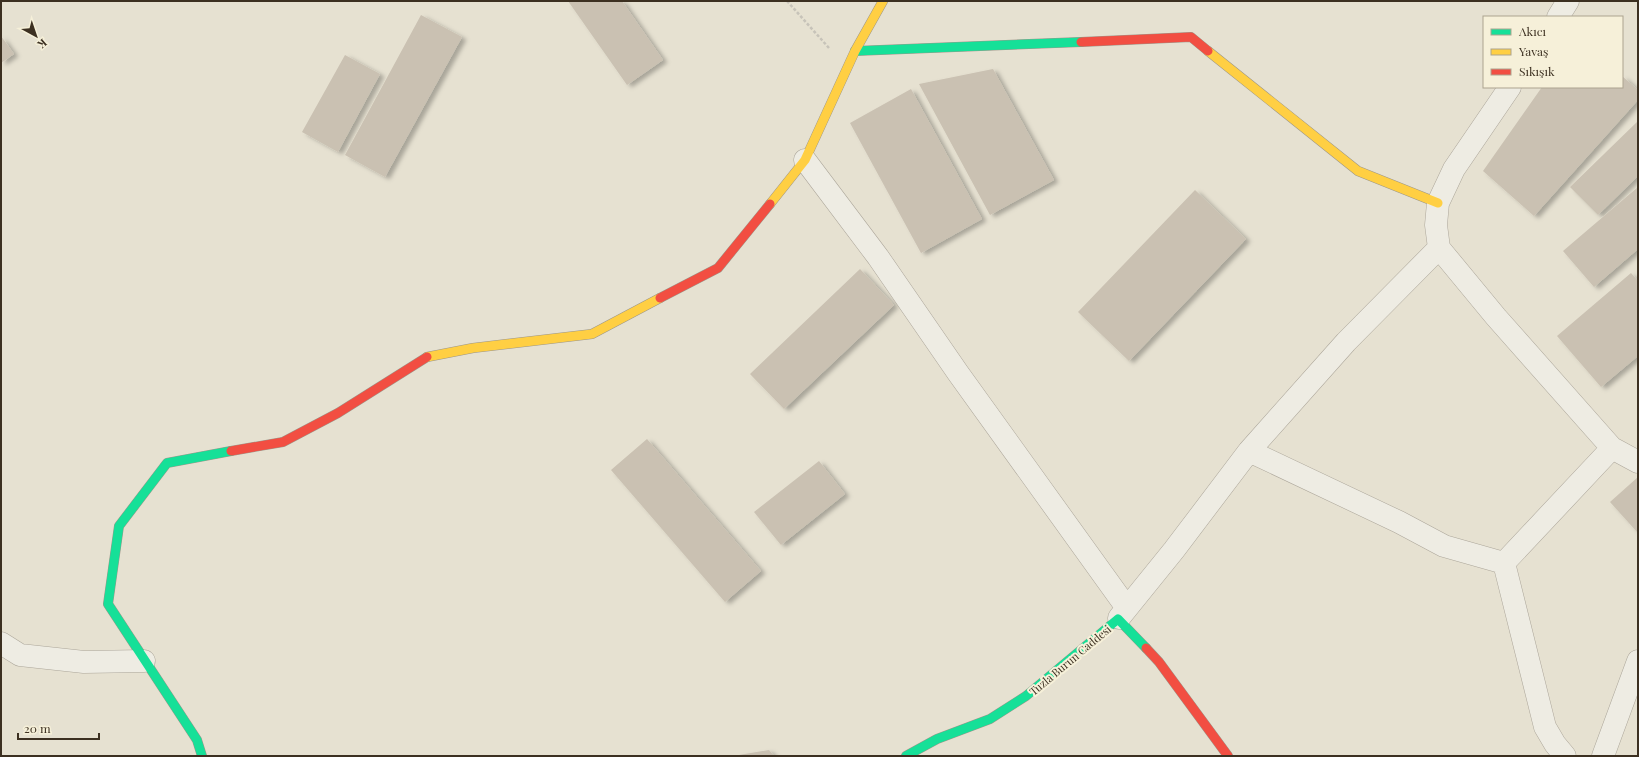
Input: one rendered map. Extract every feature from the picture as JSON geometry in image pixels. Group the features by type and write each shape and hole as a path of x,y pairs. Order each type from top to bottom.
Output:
{"street":[{"path":"202,756 197,740 108,604 119,526 167,463 283,442 338,414 426,356 473,348 592,334 718,268 805,160 855,51 883,1"},
{"path":"1559,16 1568,1"},
{"path":"855,51 1192,37 1358,172 1438,202"},
{"path":"1509,88 1454,169 1438,202 1436,225 1439,248 1496,317 1612,448 1638,462"},
{"path":"805,160 878,257 1123,613 1249,450 1346,342 1439,248"},
{"path":"1504,563 1612,448"},
{"path":"1249,450 1399,522 1444,546 1504,563"},
{"path":"1504,563 1546,727 1555,744 1565,756"},
{"name":"Tuzla Burun Caddesi","path":"906,756 937,739 990,719 1026,696 1123,613 1194,712 1228,756"},
{"path":"1,643 20,655 84,662 144,661"},
{"path":"1603,756 1638,661"}],"path":[{"path":"787,1 831,50 855,51"}],"building":[{"path":"568,1 622,1 663,60 627,85"},
{"path":"421,15 462,37 385,177 345,155"},
{"path":"1,36 14,54 1,63"},
{"path":"345,55 380,74 338,152 302,132"},
{"path":"993,69 1054,180 990,215 919,84"},
{"path":"1623,77 1638,90 1638,100 1534,216 1483,171 1541,88 1623,88"},
{"path":"911,89 982,219 921,253 850,123"},
{"path":"1638,121 1638,176 1598,215 1570,187"},
{"path":"1638,187 1638,249 1594,287 1563,251"},
{"path":"1195,190 1246,239 1129,361 1078,312"},
{"path":"860,269 894,305 784,409 750,374"},
{"path":"1631,273 1638,281 1638,356 1601,387 1557,336"},
{"path":"647,439 761,571 725,602 611,470"},
{"path":"819,461 845,494 781,545 754,512"},
{"path":"1638,477 1638,533 1610,502"},
{"path":"769,750 774,756 739,756 739,755"}],"traffic: fast":[{"path":"855,51 1081,42"},
{"path":"202,756 197,740 108,604 119,526 167,463 231,451"},
{"path":"906,756 937,739 990,719 1026,696 1118,619 1146,648"}],"traffic: slow":[{"path":"770,204 805,160 855,51 883,1"},
{"path":"1208,51 1358,171 1438,203"},
{"path":"427,357 473,348 592,334 660,298"}],"traffic: jam":[{"path":"1081,42 1191,37 1208,51"},
{"path":"660,298 718,268 770,204"},
{"path":"231,451 283,442 338,413 427,357"},
{"path":"1146,648 1159,662 1228,756"}]}
